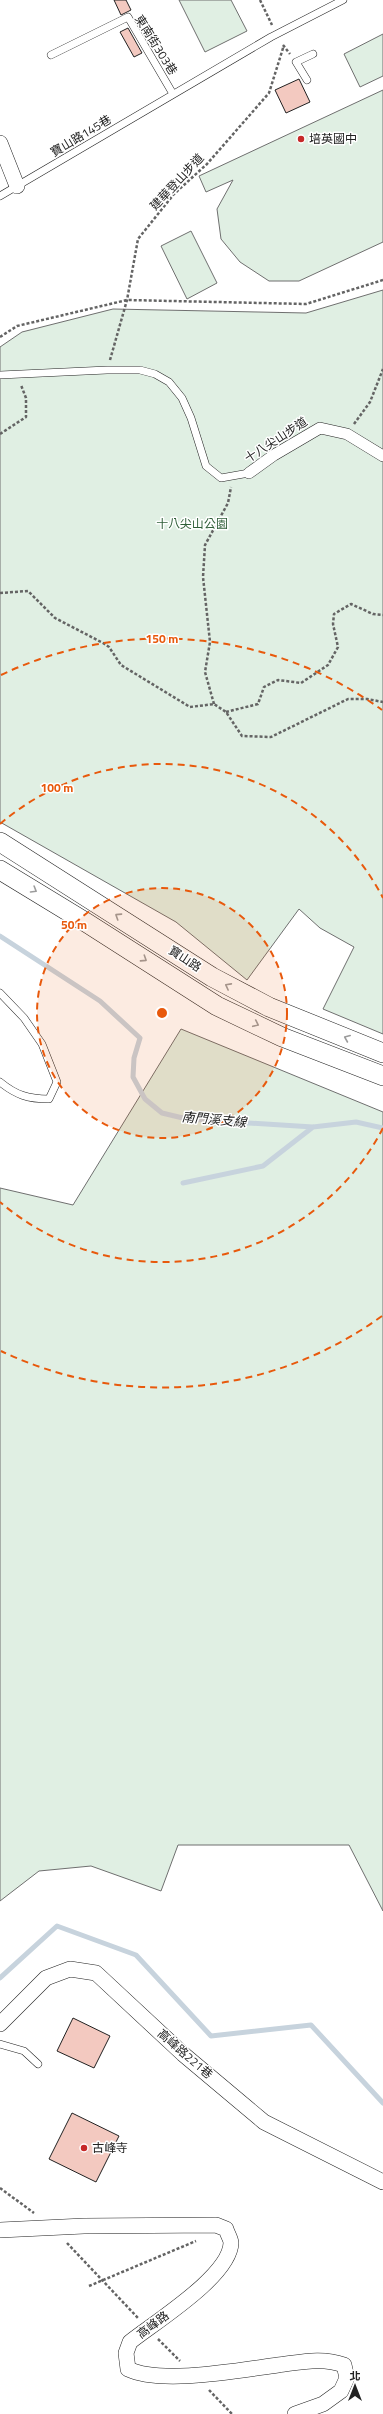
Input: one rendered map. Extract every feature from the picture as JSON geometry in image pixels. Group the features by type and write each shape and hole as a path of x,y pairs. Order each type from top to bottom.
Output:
{"street":[{"path":"0,144 17,186"},
{"name":"十八尖山步道","path":"249,474 274,455 320,428 347,434 383,456"},
{"name":"寶山路","path":"0,842 212,977 269,1008 383,1053"},
{"name":"寶山路","path":"0,870 87,923 217,1006 282,1036 383,1076"},
{"name":"高峰路221巷","path":"0,2024 46,1978 70,1970 96,1973 183,2054 264,2122 383,2182"},
{"path":"0,2230 52,2227 210,2225 226,2229"},
{"name":"高峰路","path":"226,2229 231,2243 226,2259 202,2287 130,2342 126,2353 128,2369 137,2374 149,2375 194,2374 307,2360 331,2360 344,2364 348,2378 341,2391 324,2404 295,2414"}],"lane":[{"name":"寶山路145巷","path":"0,196 276,35 343,0"},
{"name":"東南街303巷","path":"51,55 128,17 173,94"},
{"path":"307,80 296,62 313,54"},
{"name":"十八尖山步道","path":"0,375 140,370 169,382 182,398 191,418 206,466 221,478 249,474"},
{"path":"0,993 24,1018 42,1044 57,1082 49,1099 30,1099 12,1092 0,1082"},
{"path":"0,2044 24,2051 38,2064"}],"path":[{"path":"260,0 276,35 296,62"},
{"name":"建華登山步道","path":"107,370 127,300 138,240 174,194 207,164 269,93 284,45"},
{"path":"0,337 17,326 127,300 306,304 383,280"},
{"path":"347,434 370,402 383,369"},
{"path":"0,434 26,417 26,398 17,374"},
{"path":"232,476 228,503 205,545 203,577 210,642 205,672 214,704 226,712 242,736 271,737 348,699 367,699 383,702"},
{"path":"0,593 28,591 55,618 103,642 109,647 121,666 190,707 214,704"},
{"path":"226,712 258,704 264,687 278,680 300,683 328,665 338,647 333,624 334,614 351,604 373,614 383,615"},
{"path":"0,2188 52,2227 232,2414"},
{"path":"89,2286 226,2229"}],"green space":[{"path":"179,0 231,0 247,31 205,52"},
{"path":"383,34 383,76 360,87 344,54"},
{"path":"383,90 383,242 299,281 269,281 240,262 221,239 217,209 233,180 206,192 199,176"},
{"path":"191,231 217,283 187,299 161,246"},
{"name":"十八尖山公園","path":"383,290 383,1034 323,1009 354,947 320,928 299,909 247,980 176,922 0,822 0,347 22,332 113,309 306,313"},
{"path":"181,1029 383,1112 383,1911 349,1845 178,1845 161,1891 91,1866 39,1871 0,1901 0,1188 73,1205"}],"building":[{"path":"114,0 126,0 131,10 121,15"},
{"path":"128,28 142,53 134,57 120,32"},
{"path":"299,79 310,102 286,113 275,90"},
{"path":"73,2018 110,2036 94,2068 57,2051"},
{"name":"古峰寺","path":"72,2113 119,2136 96,2182 49,2159"}],"waterway":[{"name":"南門溪支線","path":"0,936 100,1001 140,1038 134,1058 133,1077 145,1099 162,1113 187,1119 313,1127 356,1122 383,1128"},
{"path":"183,1183 263,1166 313,1127"},
{"path":"0,1978 57,1926 136,1955 211,2036 311,2025 383,2103"}],"place":[{"name":"培英國中","path":"301,139"},
{"name":"古峰寺","path":"84,2148"}]}
